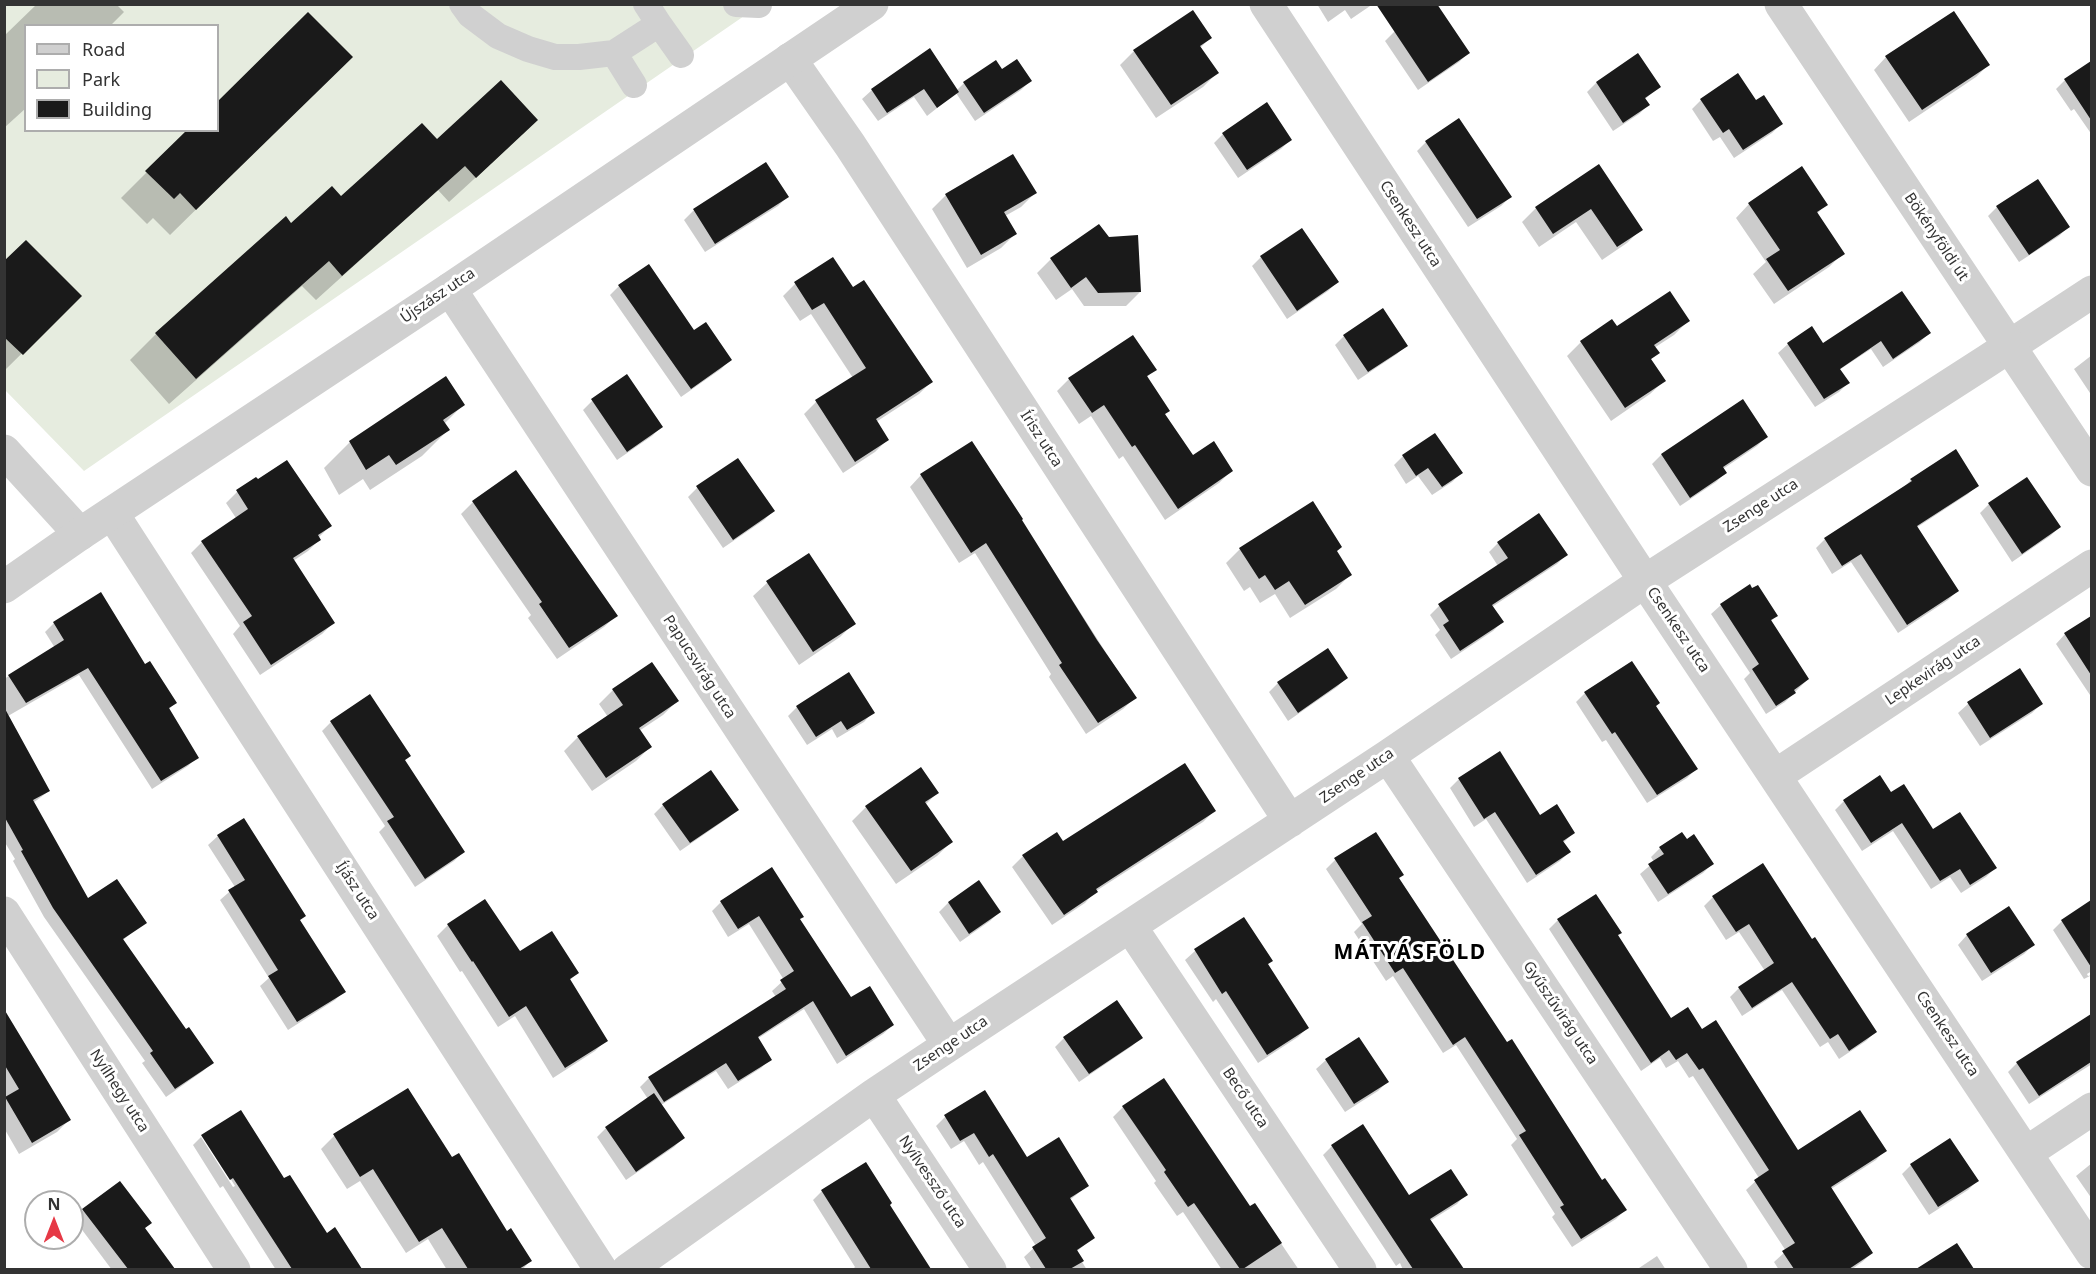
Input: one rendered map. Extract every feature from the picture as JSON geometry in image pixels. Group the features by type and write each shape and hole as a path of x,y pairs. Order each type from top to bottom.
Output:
{"street":[{"path":"462,4 470,15 498,36 528,50 555,57 614,53 652,14 681,55"},
{"name":"Újszász utca","path":"4,587 872,4"},
{"name":"Csenkesz utca","path":"1266,4 2091,1253"},
{"name":"Bökényföldi út","path":"1781,4 2091,470"},
{"path":"614,53 634,85"},
{"name":"Írisz utca","path":"790,59 850,145 1290,821"},
{"name":"Papucsvirág utca","path":"450,289 949,1045"},
{"name":"Zsenge utca","path":"628,1269 874,1095 1388,756 1645,581 2091,292"},
{"path":"4,451 80,534"},
{"name":"Íjász utca","path":"112,513 601,1269"},
{"name":"Lepkevirág utca","path":"1775,776 2091,566"},
{"name":"Gyűszűvirág utca","path":"1388,756 1731,1269"},
{"name":"Nyílhegy utca","path":"4,913 234,1269"},
{"name":"Becő utca","path":"1130,926 1360,1269"},
{"name":"Nyílvessző utca","path":"874,1095 990,1269"},
{"path":"2026,1153 2091,1109"}],"green space":[{"path":"5,5 760,5 84,471 5,390"}],"building":[{"path":"1376,4 1437,4 1470,53 1428,82"},
{"path":"1193,10 1212,38 1200,46 1219,73 1171,105 1133,50"},
{"path":"1954,11 1990,65 1922,110 1885,56"},
{"path":"308,12 353,57 196,210 180,193 174,199 145,171 185,132 219,132 219,100"},
{"path":"930,48 959,92 937,108 924,89 887,113 871,89"},
{"path":"1638,53 1661,87 1645,98 1650,105 1623,123 1596,82"},
{"path":"1017,59 1032,81 984,113 963,82 996,60 1002,69"},
{"path":"2091,61 2091,120 2064,79"},
{"path":"1738,73 1756,100 1764,95 1783,124 1743,150 1729,129 1723,133 1700,99"},
{"path":"501,80 538,120 476,178 465,166 342,276 329,261 196,379 155,333 286,216 291,223 332,186 341,196 422,123 437,139"},
{"path":"1267,102 1292,140 1247,170 1222,133"},
{"path":"1459,118 1512,197 1477,219 1425,141"},
{"path":"1013,154 1037,193 1004,212 1017,234 981,255 945,194"},
{"path":"766,162 789,197 715,244 693,209"},
{"path":"1599,164 1643,230 1617,247 1591,209 1553,234 1535,207"},
{"path":"1802,166 1828,205 1817,212 1845,254 1788,291 1766,259 1780,250 1748,203"},
{"path":"2038,179 2070,227 2029,255 1996,206"},
{"path":"1099,224 1109,237 1138,235 1141,292 1098,293 1086,277 1071,288 1050,258"},
{"path":"1302,228 1339,282 1297,311 1260,256"},
{"path":"26,240 82,296 23,355 4,337 4,261"},
{"path":"833,257 853,287 864,280 933,382 876,419 889,440 855,462 815,400 866,368 824,303 812,310 794,282"},
{"path":"649,264 694,330 706,322 732,360 691,389 618,285"},
{"path":"1670,291 1690,321 1654,345 1660,353 1651,359 1666,381 1625,408 1580,341 1612,319 1617,326"},
{"path":"1902,291 1931,333 1893,359 1881,341 1840,369 1850,383 1824,399 1787,343 1812,326 1823,343"},
{"path":"1383,308 1408,346 1368,372 1343,335"},
{"path":"1133,335 1157,370 1147,376 1170,411 1165,414 1193,455 1214,441 1233,471 1178,509 1135,445 1132,447 1104,405 1092,413 1068,378"},
{"path":"627,374 663,427 627,452 591,399"},
{"path":"446,376 465,405 443,420 450,430 396,465 389,455 366,470 349,441"},
{"path":"1743,399 1768,437 1723,467 1727,473 1690,498 1661,454"},
{"path":"1435,433 1463,473 1442,487 1428,468 1416,476 1402,455"},
{"path":"972,441 1097,640 1137,698 1098,723 1059,665 1062,663 986,543 971,553 920,474"},
{"path":"1956,449 1979,486 1917,526 1959,591 1907,625 1861,554 1842,566 1824,538 1912,481 1910,479"},
{"path":"738,458 775,511 733,540 696,486"},
{"path":"287,460 332,526 318,535 321,540 293,558 335,623 271,665 243,622 252,616 201,541 248,509 236,490"},
{"path":"516,470 618,616 569,648 539,604 542,602 472,501"},
{"path":"2027,477 2061,527 2022,554 1988,503"},
{"path":"1313,501 1342,547 1337,551 1352,575 1305,605 1289,581 1275,590 1265,575 1259,579 1239,548"},
{"path":"1539,513 1568,555 1492,605 1504,622 1460,651 1443,625 1449,621 1438,604 1508,558 1497,542"},
{"path":"809,553 856,624 813,652 766,581"},
{"path":"1750,584 1752,588 1758,585 1778,616 1771,620 1809,679 1794,690 1796,693 1776,706 1752,669 1759,664 1720,604"},
{"path":"101,592 145,664 150,661 177,703 169,708 199,758 161,781 88,668 26,703 8,675 64,640 53,622"},
{"path":"2091,616 2091,675 2064,633"},
{"path":"1328,648 1348,678 1298,713 1277,682"},
{"path":"1632,661 1660,703 1656,706 1698,769 1657,795 1615,732 1612,734 1584,692"},
{"path":"652,662 679,701 639,728 652,747 606,778 577,736 623,705 612,689"},
{"path":"2020,668 2043,704 1990,738 1967,702"},
{"path":"849,672 875,713 847,730 841,721 816,737 796,706"},
{"path":"370,694 411,756 405,760 465,852 425,879 387,821 394,817 330,721"},
{"path":"4,707 50,791 33,800 88,898 117,879 147,923 123,939 186,1029 189,1027 214,1063 175,1089 150,1053 153,1051 53,908 4,816"},
{"path":"1500,751 1540,815 1557,804 1575,833 1563,841 1571,852 1536,875 1495,812 1484,819 1458,778"},
{"path":"1185,763 1216,811 1096,889 1098,892 1064,915 1022,855 1057,832 1063,841"},
{"path":"921,767 939,793 925,802 953,842 911,871 865,806"},
{"path":"711,770 739,810 690,843 662,804"},
{"path":"1880,775 1891,792 1904,784 1933,829 1960,812 1997,868 1970,885 1960,869 1940,881 1902,823 1871,843 1843,800"},
{"path":"244,818 306,916 300,920 346,992 297,1022 268,976 278,970 228,890 245,880 217,835"},
{"path":"1376,832 1404,875 1399,878 1507,1042 1512,1039 1602,1180 1605,1178 1627,1210 1581,1239 1560,1207 1564,1205 1519,1135 1526,1131 1465,1037 1453,1045 1403,968 1395,973 1362,922 1372,916 1334,858"},
{"path":"1682,832 1687,839 1694,834 1714,864 1668,894 1648,864 1664,854 1659,847"},
{"path":"1763,863 1812,939 1815,937 1877,1032 1849,1051 1838,1034 1830,1039 1792,982 1752,1008 1738,987 1774,963 1749,924 1736,932 1712,896"},
{"path":"772,867 804,917 800,919 851,997 870,986 894,1025 846,1056 813,1001 758,1037 772,1060 738,1081 726,1063 664,1102 648,1077 786,989 780,980 794,971 759,916 738,929 720,901"},
{"path":"979,880 1001,912 969,934 948,902"},
{"path":"1596,894 1622,933 1618,935 1671,1018 1688,1007 1702,1029 1716,1020 1798,1150 1860,1110 1887,1151 1831,1187 1873,1253 1849,1269 1794,1269 1782,1251 1795,1243 1754,1180 1769,1170 1703,1068 1699,1070 1687,1053 1676,1060 1669,1050 1651,1063 1557,919"},
{"path":"485,899 520,951 552,931 579,973 570,979 608,1041 565,1068 526,1006 509,1017 447,924"},
{"path":"2091,900 2091,967 2061,920"},
{"path":"2009,906 2035,945 1991,973 1966,934"},
{"path":"1244,917 1273,961 1268,964 1309,1028 1267,1055 1226,991 1222,994 1194,949"},
{"path":"1117,1000 1143,1038 1089,1074 1063,1037"},
{"path":"4,1009 71,1120 32,1143 5,1097 19,1089 4,1064"},
{"path":"2091,1014 2091,1062 2039,1096 2016,1062"},
{"path":"1359,1037 1389,1082 1354,1104 1325,1059"},
{"path":"1164,1078 1250,1206 1255,1203 1282,1243 1243,1269 1240,1269 1194,1203 1188,1207 1164,1172 1166,1170 1122,1106"},
{"path":"408,1088 452,1157 459,1153 507,1231 511,1228 532,1261 519,1269 468,1269 442,1228 419,1242 373,1169 360,1177 333,1134"},
{"path":"985,1090 1027,1157 1059,1137 1089,1186 1070,1198 1095,1238 1077,1250 1084,1261 1070,1269 1046,1269 1032,1247 1046,1238 993,1154 989,1157 974,1133 960,1141 944,1115"},
{"path":"654,1093 685,1138 636,1172 605,1127"},
{"path":"241,1110 284,1178 290,1175 327,1233 335,1227 362,1269 292,1269 233,1178 230,1180 201,1135"},
{"path":"1363,1124 1409,1195 1451,1169 1468,1195 1430,1219 1464,1269 1413,1269 1331,1145"},
{"path":"1950,1138 1979,1181 1938,1207 1910,1164"},
{"path":"866,1162 892,1203 890,1205 931,1269 871,1269 821,1190"},
{"path":"120,1181 152,1223 145,1228 175,1269 128,1269 84,1212 84,1208"},
{"path":"1957,1243 1974,1269 1916,1269"}],"district":[{"name":"MÁTYÁSFÖLD","path":"1410,953"}]}
